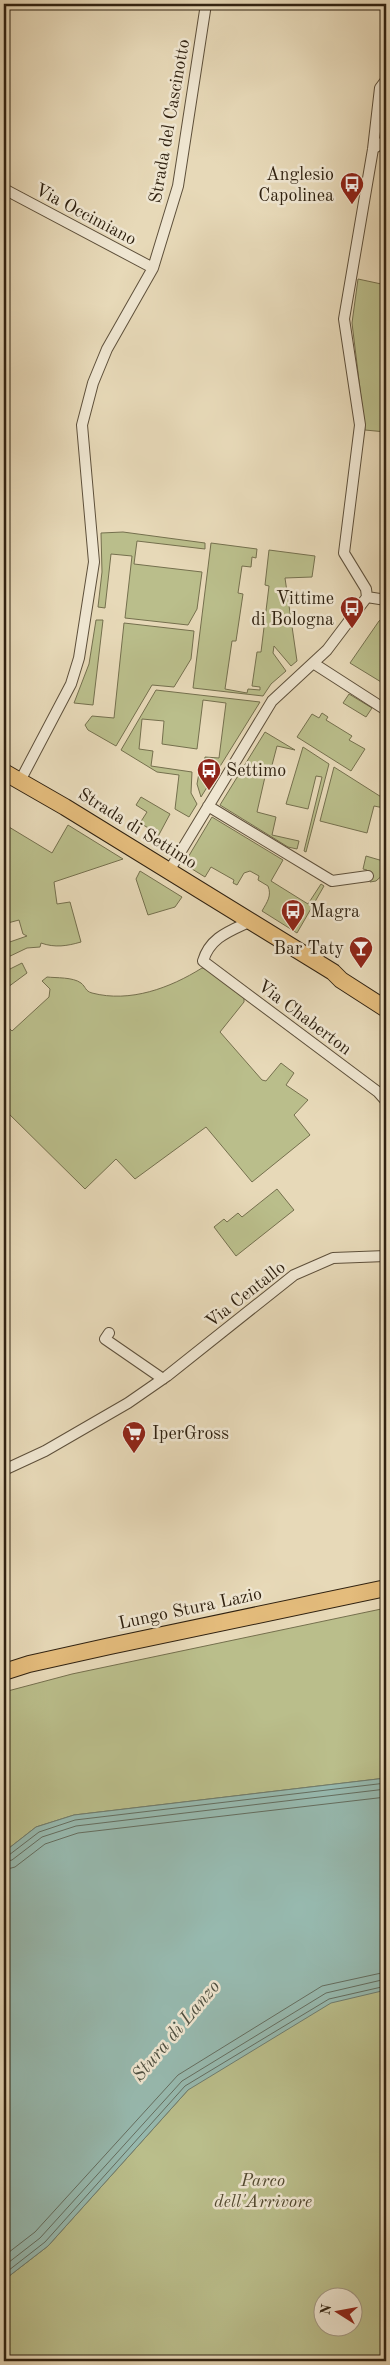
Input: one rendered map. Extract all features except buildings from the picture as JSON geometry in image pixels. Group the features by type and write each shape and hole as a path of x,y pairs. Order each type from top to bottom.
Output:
{"main road":[{"name":"Strada di Settimo","path":"4,772 251,921 333,972 341,980 385,1002"},
{"name":"Lungo Stura Lazio","path":"4,1672 29,1664 110,1646 386,1588"}],"street":[{"name":"Strada del Cascinotto","path":"20,781 71,684 84,637 94,562 82,425 92,383 108,349 153,268 178,186 206,4"},
{"path":"377,598 366,590 344,553 360,424 344,319 373,149 380,88 386,80"},
{"path":"373,149 386,140"},
{"name":"Via Occimiano","path":"4,189 153,268"},
{"path":"169,871 277,694 313,664 386,589"},
{"path":"313,664 386,710"},
{"path":"208,806 332,881 368,876"},
{"name":"Via Chaberton","path":"251,921 215,938 205,953 203,961 378,1092 386,1100"},
{"name":"Via Centallo","path":"4,1470 17,1466 78,1432 163,1378 294,1275 333,1258 386,1256"},
{"path":"108,1333 105,1339 163,1378"}],"green space":[{"path":"358,279 386,285 386,432 365,430 352,323"},
{"path":"123,532 205,543 205,549 137,541 134,564 202,572 197,609 188,625 125,618 132,556 111,554 105,608 98,607 102,572 101,533"},
{"path":"211,543 257,549 256,558 252,557 251,567 242,566 238,593 243,594 236,641 232,641 225,689 247,693 248,689 260,690 260,687 252,686 257,652 261,652 269,586 265,585 269,550 315,556 312,577 285,578 297,661 291,666 274,646 273,653 286,671 271,684 263,696 193,688"},
{"path":"386,615 386,685 350,663 379,621"},
{"path":"96,620 103,620 93,705 74,703 89,664"},
{"path":"124,623 194,631 191,659 174,687 152,685 116,746 88,730 85,725 92,716 114,718"},
{"path":"156,690 260,702 201,797 197,784 199,773 203,773 205,757 219,758 226,703 203,700 197,749 162,744 164,721 142,719 139,749 153,751 151,766 192,772 191,793 197,804 189,817 175,809 179,775 157,772 121,750"},
{"path":"349,694 372,708 366,717 343,703"},
{"path":"322,713 328,717 326,720 352,736 349,740 365,749 351,771 297,737 312,714 319,718"},
{"path":"265,732 295,750 277,746 271,769 267,768 257,812 276,817 272,835 299,841 297,849 288,847 220,805"},
{"path":"303,747 329,764 306,852 304,851 322,777 316,776 308,809 286,804"},
{"path":"334,767 386,800 386,811 384,808 374,806 367,833 320,821"},
{"path":"141,797 170,814 154,844 145,839 150,829 140,823 147,812 136,805"},
{"path":"212,817 283,860 271,881 308,904 321,884 324,886 297,933 262,911 269,893 268,886 258,880 259,876 250,871 244,873 237,885 233,883 234,880 211,867 205,877 184,864"},
{"path":"4,824 52,853 68,825 123,859 54,882 57,904 70,902 81,942 61,946 41,943 40,947 27,948 4,959 4,944 27,936 23,934 19,920 4,924"},
{"path":"386,849 386,872 376,881 370,882 367,870 363,869 366,856 383,861"},
{"path":"140,871 182,897 175,907 148,915 136,879"},
{"path":"22,963 27,973 4,990 4,972"},
{"path":"202,968 208,970 244,998 244,1002 220,1032 262,1080 266,1081 281,1063 294,1073 286,1085 308,1100 294,1115 310,1135 252,1182 206,1127 135,1179 116,1159 85,1189 4,1109 4,1023 12,1031 49,997 50,989 42,981 47,977 78,981 92,993 106,996 121,996 149,992 177,982"},
{"path":"277,1189 294,1210 236,1256 214,1227 224,1219 227,1222 238,1213 242,1217"},
{"path":"386,1608 386,1778 74,1815 36,1827 4,1852 4,1692 72,1674"},
{"name":"Parco dell'Arrivore","path":"386,1893 386,2361 4,2361 4,2280 48,2246 188,2090"}],"water":[{"name":"Stura di Lanzo","path":"386,1778 386,1990 331,2003 188,2090 48,2246 4,2280 4,1852 36,1827 74,1815"}],"place":[{"name":"Anglesio Capolinea","path":"352,205"},
{"name":"Vittime di Bologna","path":"352,629"},
{"name":"Settimo","path":"209,791"},
{"name":"Magra","path":"293,932"},
{"name":"Bar Taty","path":"361,969"},
{"name":"IperGross","path":"134,1454"}]}
